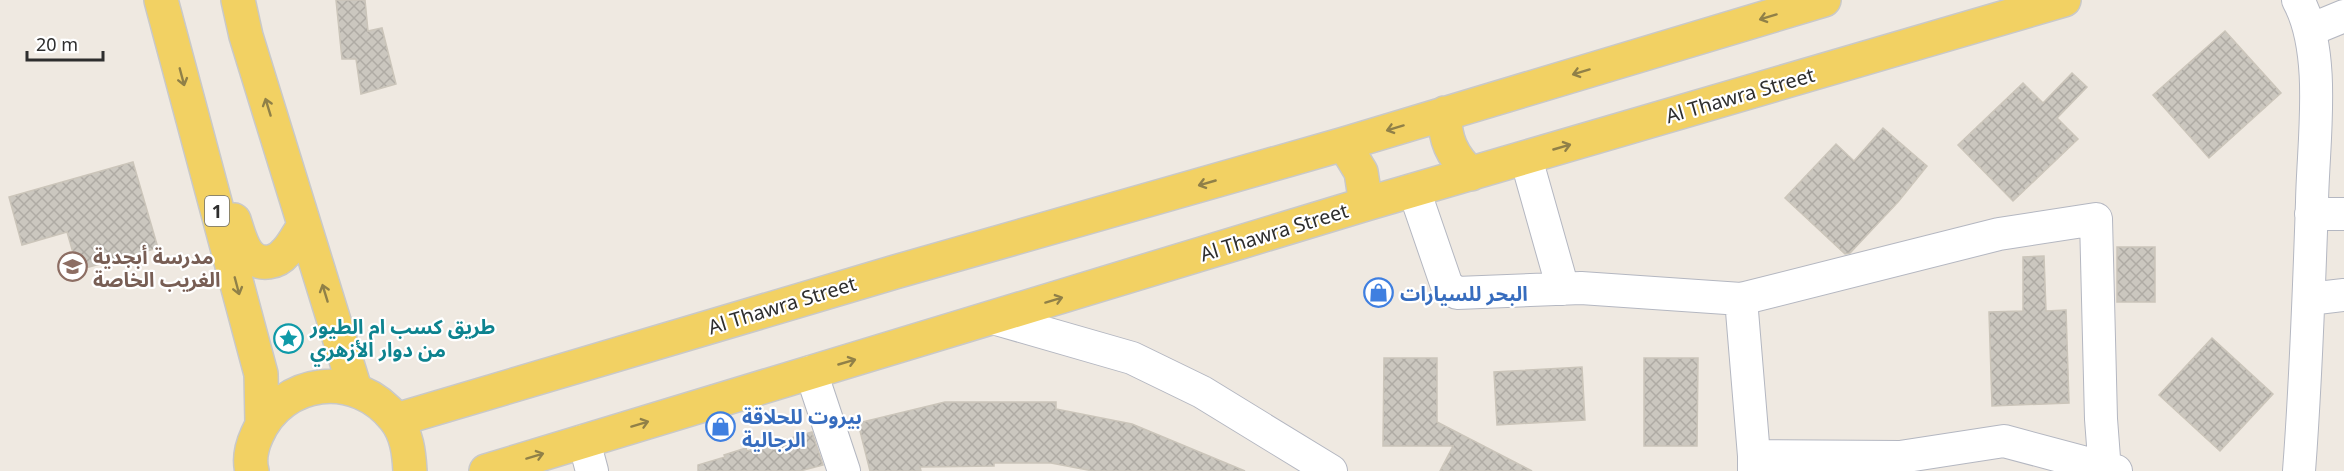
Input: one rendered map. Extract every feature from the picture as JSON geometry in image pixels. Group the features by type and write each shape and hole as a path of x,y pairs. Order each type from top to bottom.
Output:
{"main road":[{"name":"1","path":"161,0 261,374 262,423"},
{"path":"238,0 246,36 355,389"},
{"name":"Al Thawra Street","path":"396,420 884,275 1344,144 1824,0"},
{"name":"Al Thawra Street","path":"486,471 588,456 811,372 1366,204 2064,0"},
{"path":"1445,113 1445,130 1449,147 1458,162 1470,174"},
{"path":"1344,144 1361,172 1366,204"},
{"path":"200,145 221,186 243,247 252,258 262,263 276,261 286,253 304,226"},
{"path":"244,469 262,423 280,403 303,390 329,385 355,389 378,401 396,420 408,444 410,471"}],"street":[{"path":"2298,0 2307,17 2316,75 2309,299 2299,471"},
{"path":"2310,30 2344,16"},
{"path":"1526,158 1563,289"},
{"path":"1414,190 1447,286 1457,293 1563,289 1741,299 1999,234 2096,219 2101,419 2109,470 2004,441 1900,464 1754,464 1741,299"},
{"path":"2311,214 2344,214"},
{"path":"2309,299 2344,295"},
{"path":"993,318 1132,358 1202,392 1331,471"},
{"path":"811,372 844,471"}],"building":[{"path":"336,0 365,0 368,31 382,28 396,84 361,94 356,59 342,59"},
{"path":"2225,31 2281,93 2209,158 2153,95"},
{"path":"2072,73 2087,87 2057,118 2078,139 2013,201 1958,145 2023,83 2043,103"},
{"path":"1883,128 1927,166 1898,202 1850,253 1845,254 1785,198 1836,144 1854,161"},
{"path":"133,162 158,248 78,270 67,232 22,245 9,197"},
{"path":"2117,247 2155,247 2155,302 2117,302"},
{"path":"2044,256 2046,311 2066,310 2069,403 1992,406 1989,312 2023,311 2023,257"},
{"path":"2212,338 2273,394 2220,451 2159,395"},
{"path":"1384,358 1437,358 1437,422 1532,471 1440,471 1453,446 1383,446"},
{"path":"1644,358 1698,358 1697,446 1644,446"},
{"path":"1582,367 1585,420 1497,425 1494,372"},
{"path":"945,402 1056,402 1056,409 1132,424 1245,471 1093,471 1051,463 994,463 994,466 920,467 921,471 870,471 858,423"},
{"path":"812,432 823,465 800,471 698,471 698,465 725,457 724,455 746,448 747,451"}],"place":[{"name":"مدرسة أبجدية الغريب الخاصة","path":"72,267"},
{"name":"البحر للسيارات","path":"1379,293"},
{"name":"طريق كسب ام الطيور من دوار الأزهري","path":"289,338"},
{"name":"بيروت للحلاقة الرجالية","path":"721,427"}]}
